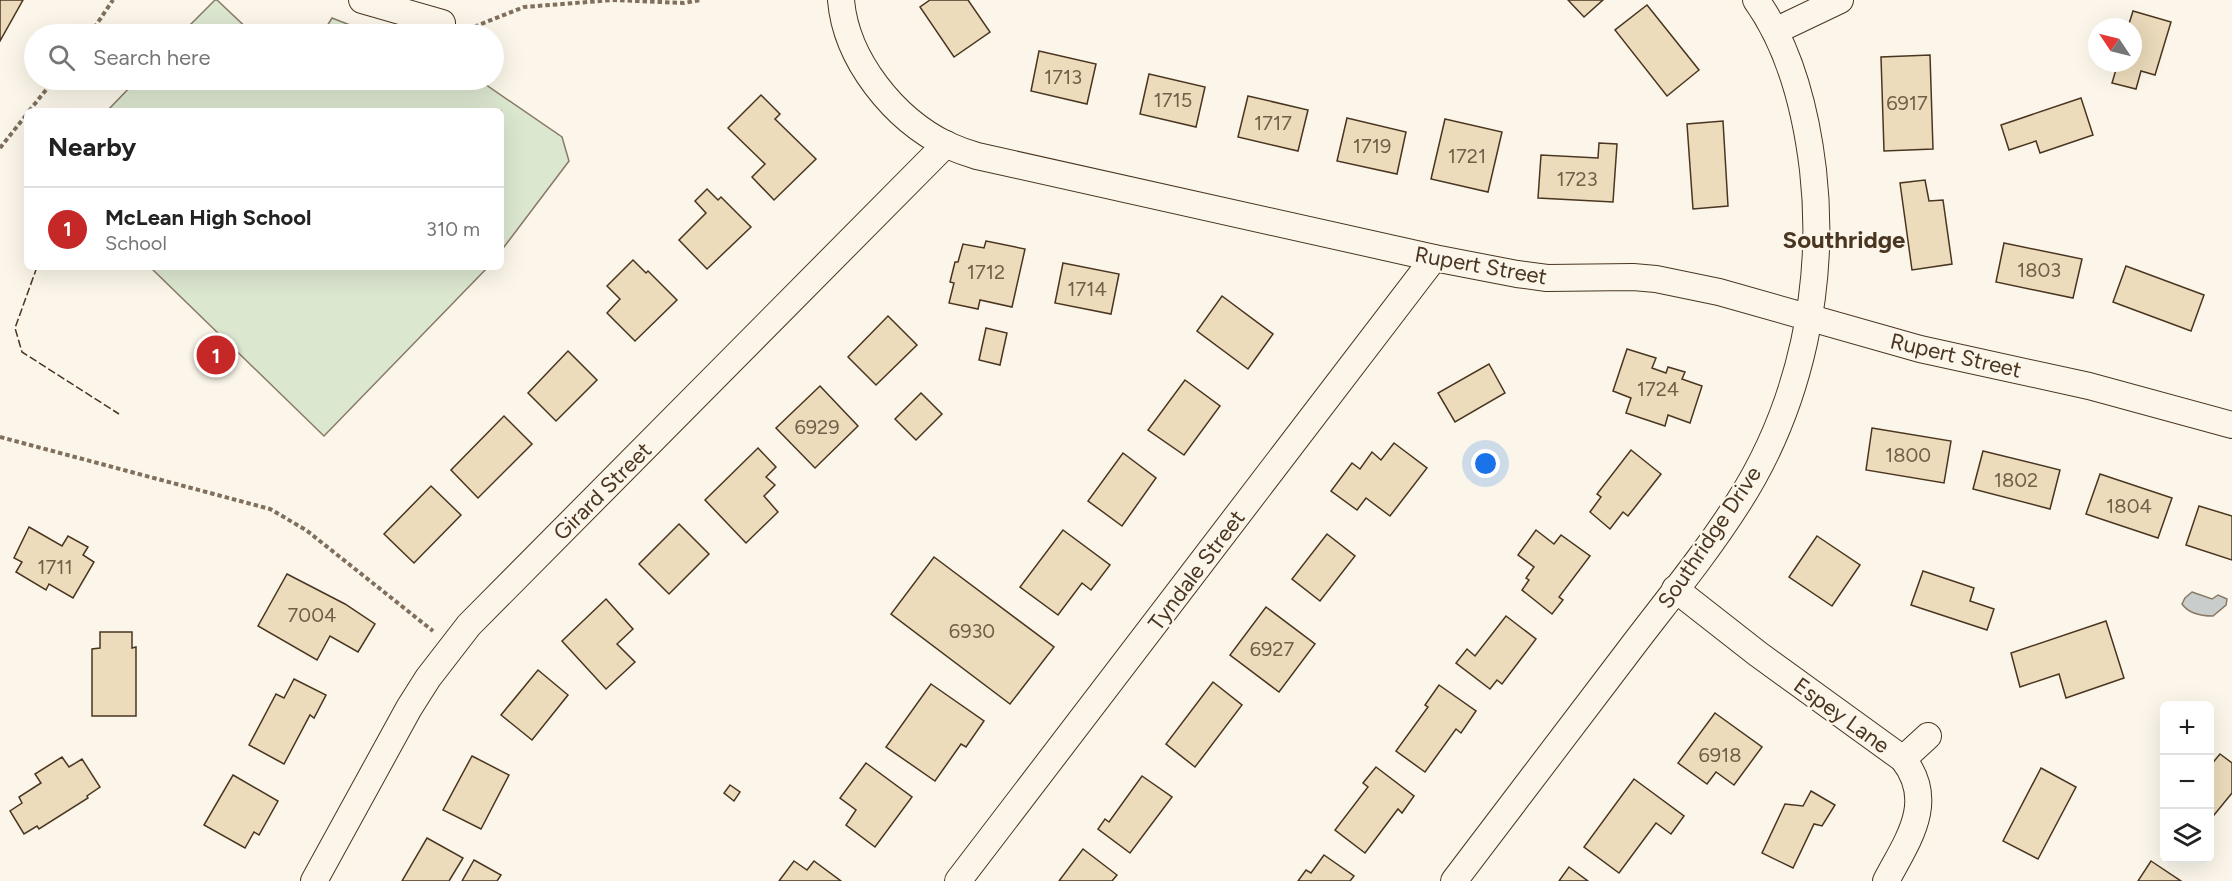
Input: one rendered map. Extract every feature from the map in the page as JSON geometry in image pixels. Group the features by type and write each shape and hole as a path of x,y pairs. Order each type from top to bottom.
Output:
{"street":[{"path":"362,0 442,23"},
{"name":"Rupert Street","path":"841,0 851,40 868,74 891,103 917,126 946,144 977,156 1434,258 1517,274 1547,278 1656,279 1719,292 1920,349 1989,362 2089,386 2232,425"},
{"name":"Southridge Drive","path":"1454,881 1738,502 1767,450 1790,394 1809,318 1816,260 1816,200 1810,141 1797,85 1775,31 1756,0"},
{"path":"1775,31 1840,0"},
{"name":"Girard Street","path":"314,881 409,708 428,678 477,616 946,144"},
{"name":"Tyndale Street","path":"958,881 1434,258"},
{"name":"Espey Lane","path":"1675,589 1758,654 1903,759 1917,784 1919,802 1915,825 1886,881"},
{"path":"1903,759 1928,736"}],"path":[{"path":"97,24 113,0"},
{"path":"481,24 524,7 613,0 684,3 701,0"},
{"path":"442,23 448,24"},
{"path":"31,108 46,90"},
{"path":"0,148 24,117"},
{"path":"0,437 270,509 306,530 452,647"}],"green space":[{"path":"217,0 242,24 191,24"},
{"path":"332,18 347,24 328,24"},
{"path":"127,90 494,90 562,137 569,161 504,247 504,108 110,108"},
{"path":"153,270 485,270 324,436"}],"shaded area":[{"path":"2192,592 2212,599 2218,595 2227,599 2226,605 2213,616 2196,614 2182,604"}],"building":[{"path":"0,0 23,0 0,41"},
{"path":"930,0 968,0 990,32 954,57 920,7"},
{"path":"1568,0 1603,0 1584,17"},
{"path":"1647,5 1699,70 1667,96 1615,30"},
{"path":"2133,11 2171,22 2155,75 2142,71 2142,18 2131,18"},
{"path":"1039,51 1096,64 1087,104 1031,91"},
{"path":"1930,55 1933,149 1884,151 1881,57"},
{"path":"2115,72 2141,72 2136,89 2112,83"},
{"path":"1149,74 1205,87 1196,127 1140,114"},
{"path":"761,95 780,114 775,119 816,159 774,200 752,177 765,164 728,128"},
{"path":"1248,96 1308,110 1298,151 1238,137"},
{"path":"2081,98 2093,135 2040,153 2036,141 2009,150 2001,125"},
{"path":"1347,118 1406,132 1397,174 1337,161"},
{"path":"1445,119 1502,132 1488,192 1431,179"},
{"path":"1723,121 1728,206 1693,209 1687,124"},
{"path":"1599,143 1617,144 1613,202 1538,198 1541,155 1598,158"},
{"path":"1925,180 1929,201 1943,200 1952,264 1912,270 1900,183"},
{"path":"707,189 718,200 721,197 751,227 707,269 679,240 706,213 695,201"},
{"path":"986,241 1025,249 1012,307 980,300 978,309 949,303 954,283 950,282 963,244 984,248"},
{"path":"2004,243 2082,259 2073,298 1996,282"},
{"path":"633,260 646,273 648,271 677,300 635,341 607,313 620,299 607,286"},
{"path":"1063,263 1119,274 1111,314 1055,303"},
{"path":"2126,266 2204,295 2191,331 2113,302"},
{"path":"1222,296 1273,334 1248,369 1197,331"},
{"path":"888,316 917,345 876,385 848,357"},
{"path":"986,328 1007,333 1000,365 979,360"},
{"path":"1627,349 1656,358 1652,368 1666,373 1668,367 1685,372 1682,379 1702,386 1690,423 1668,415 1665,426 1626,413 1631,398 1613,391"},
{"path":"568,351 597,380 556,421 528,393"},
{"path":"1489,364 1505,393 1455,422 1438,393"},
{"path":"1185,380 1220,406 1184,455 1148,430"},
{"path":"820,386 858,426 815,468 776,428"},
{"path":"921,393 942,414 916,440 895,419"},
{"path":"504,416 532,444 478,498 451,470"},
{"path":"1872,428 1951,441 1944,483 1866,470"},
{"path":"1394,443 1427,468 1390,516 1366,498 1357,510 1331,491 1352,463 1360,469 1372,452 1381,460"},
{"path":"758,448 776,467 766,477 775,485 764,496 778,512 746,543 705,500"},
{"path":"1631,450 1661,474 1628,516 1623,512 1610,529 1590,512 1601,497 1597,494"},
{"path":"1983,451 2060,470 2050,509 1973,489"},
{"path":"1123,453 1156,478 1122,526 1088,501"},
{"path":"2100,474 2172,498 2158,538 2086,514"},
{"path":"431,486 461,515 414,563 384,534"},
{"path":"2199,506 2232,516 2232,560 2186,545"},
{"path":"679,524 709,554 669,594 639,564"},
{"path":"29,527 62,546 68,536 88,547 83,555 94,562 73,598 49,584 46,590 16,572 22,562 14,558"},
{"path":"1063,530 1110,565 1091,590 1082,583 1058,615 1020,587"},
{"path":"1536,530 1554,544 1561,535 1590,556 1559,597 1563,600 1552,614 1522,590 1529,580 1526,578 1534,567 1518,555"},
{"path":"1327,534 1355,556 1320,601 1292,579"},
{"path":"1817,536 1860,565 1832,606 1789,577"},
{"path":"934,557 1054,647 1010,704 891,614"},
{"path":"1923,571 1974,588 1970,601 1994,609 1987,630 1911,605"},
{"path":"287,574 345,604 375,624 358,652 330,636 317,660 258,626"},
{"path":"606,599 633,629 617,644 635,662 606,689 562,641"},
{"path":"1266,607 1315,644 1279,692 1230,655"},
{"path":"1506,616 1536,639 1502,684 1497,680 1490,689 1456,663 1467,649 1475,656"},
{"path":"2106,621 2124,678 2066,698 2059,674 2020,687 2011,653"},
{"path":"100,632 132,632 132,648 136,647 136,716 92,716 92,649 100,648"},
{"path":"538,670 568,695 532,740 501,715"},
{"path":"294,679 326,695 314,718 310,715 284,764 249,745 276,694 284,698"},
{"path":"1213,682 1242,705 1195,767 1166,744"},
{"path":"931,684 984,721 966,747 961,744 935,781 886,747"},
{"path":"1439,685 1476,711 1461,733 1456,729 1425,772 1396,751 1428,707 1425,705"},
{"path":"1715,713 1762,747 1734,785 1716,772 1707,784 1678,763"},
{"path":"2220,754 2232,763 2232,793 2214,815 2214,809 2214,761"},
{"path":"472,756 509,775 481,829 443,810"},
{"path":"62,757 69,767 82,759 100,787 87,796 88,798 39,829 37,826 24,834 10,811 22,803 19,797 41,783 35,774"},
{"path":"866,763 912,797 875,847 846,825 856,810 840,798"},
{"path":"1376,767 1414,796 1402,813 1398,809 1365,853 1335,830 1368,787 1363,783"},
{"path":"2041,768 2076,787 2038,859 2003,841"},
{"path":"233,775 278,801 259,835 254,832 245,848 204,825"},
{"path":"1142,776 1172,797 1130,853 1098,829 1105,819 1109,822"},
{"path":"1634,779 1684,816 1671,834 1656,823 1619,873 1584,847"},
{"path":"730,785 740,792 734,801 724,793"},
{"path":"1811,791 1835,805 1822,826 1814,824 1793,868 1762,853 1785,804 1803,806"},
{"path":"427,838 463,858 449,881 402,881"},
{"path":"1083,849 1117,875 1112,881 1059,881"},
{"path":"1324,855 1354,876 1350,881 1298,881 1306,870 1311,873"},
{"path":"474,860 501,875 497,881 462,881"},
{"path":"794,861 807,870 814,861 841,881 779,881"},
{"path":"2151,861 2181,881 2138,881"},
{"path":"1569,867 1588,881 1559,881"}],"fence":[{"path":"36,270 15,328 22,352 119,414"}],"place":[{"name":"McLean High School","path":"216,355"}],"district":[{"name":"Southridge","path":"1844,240"}]}
